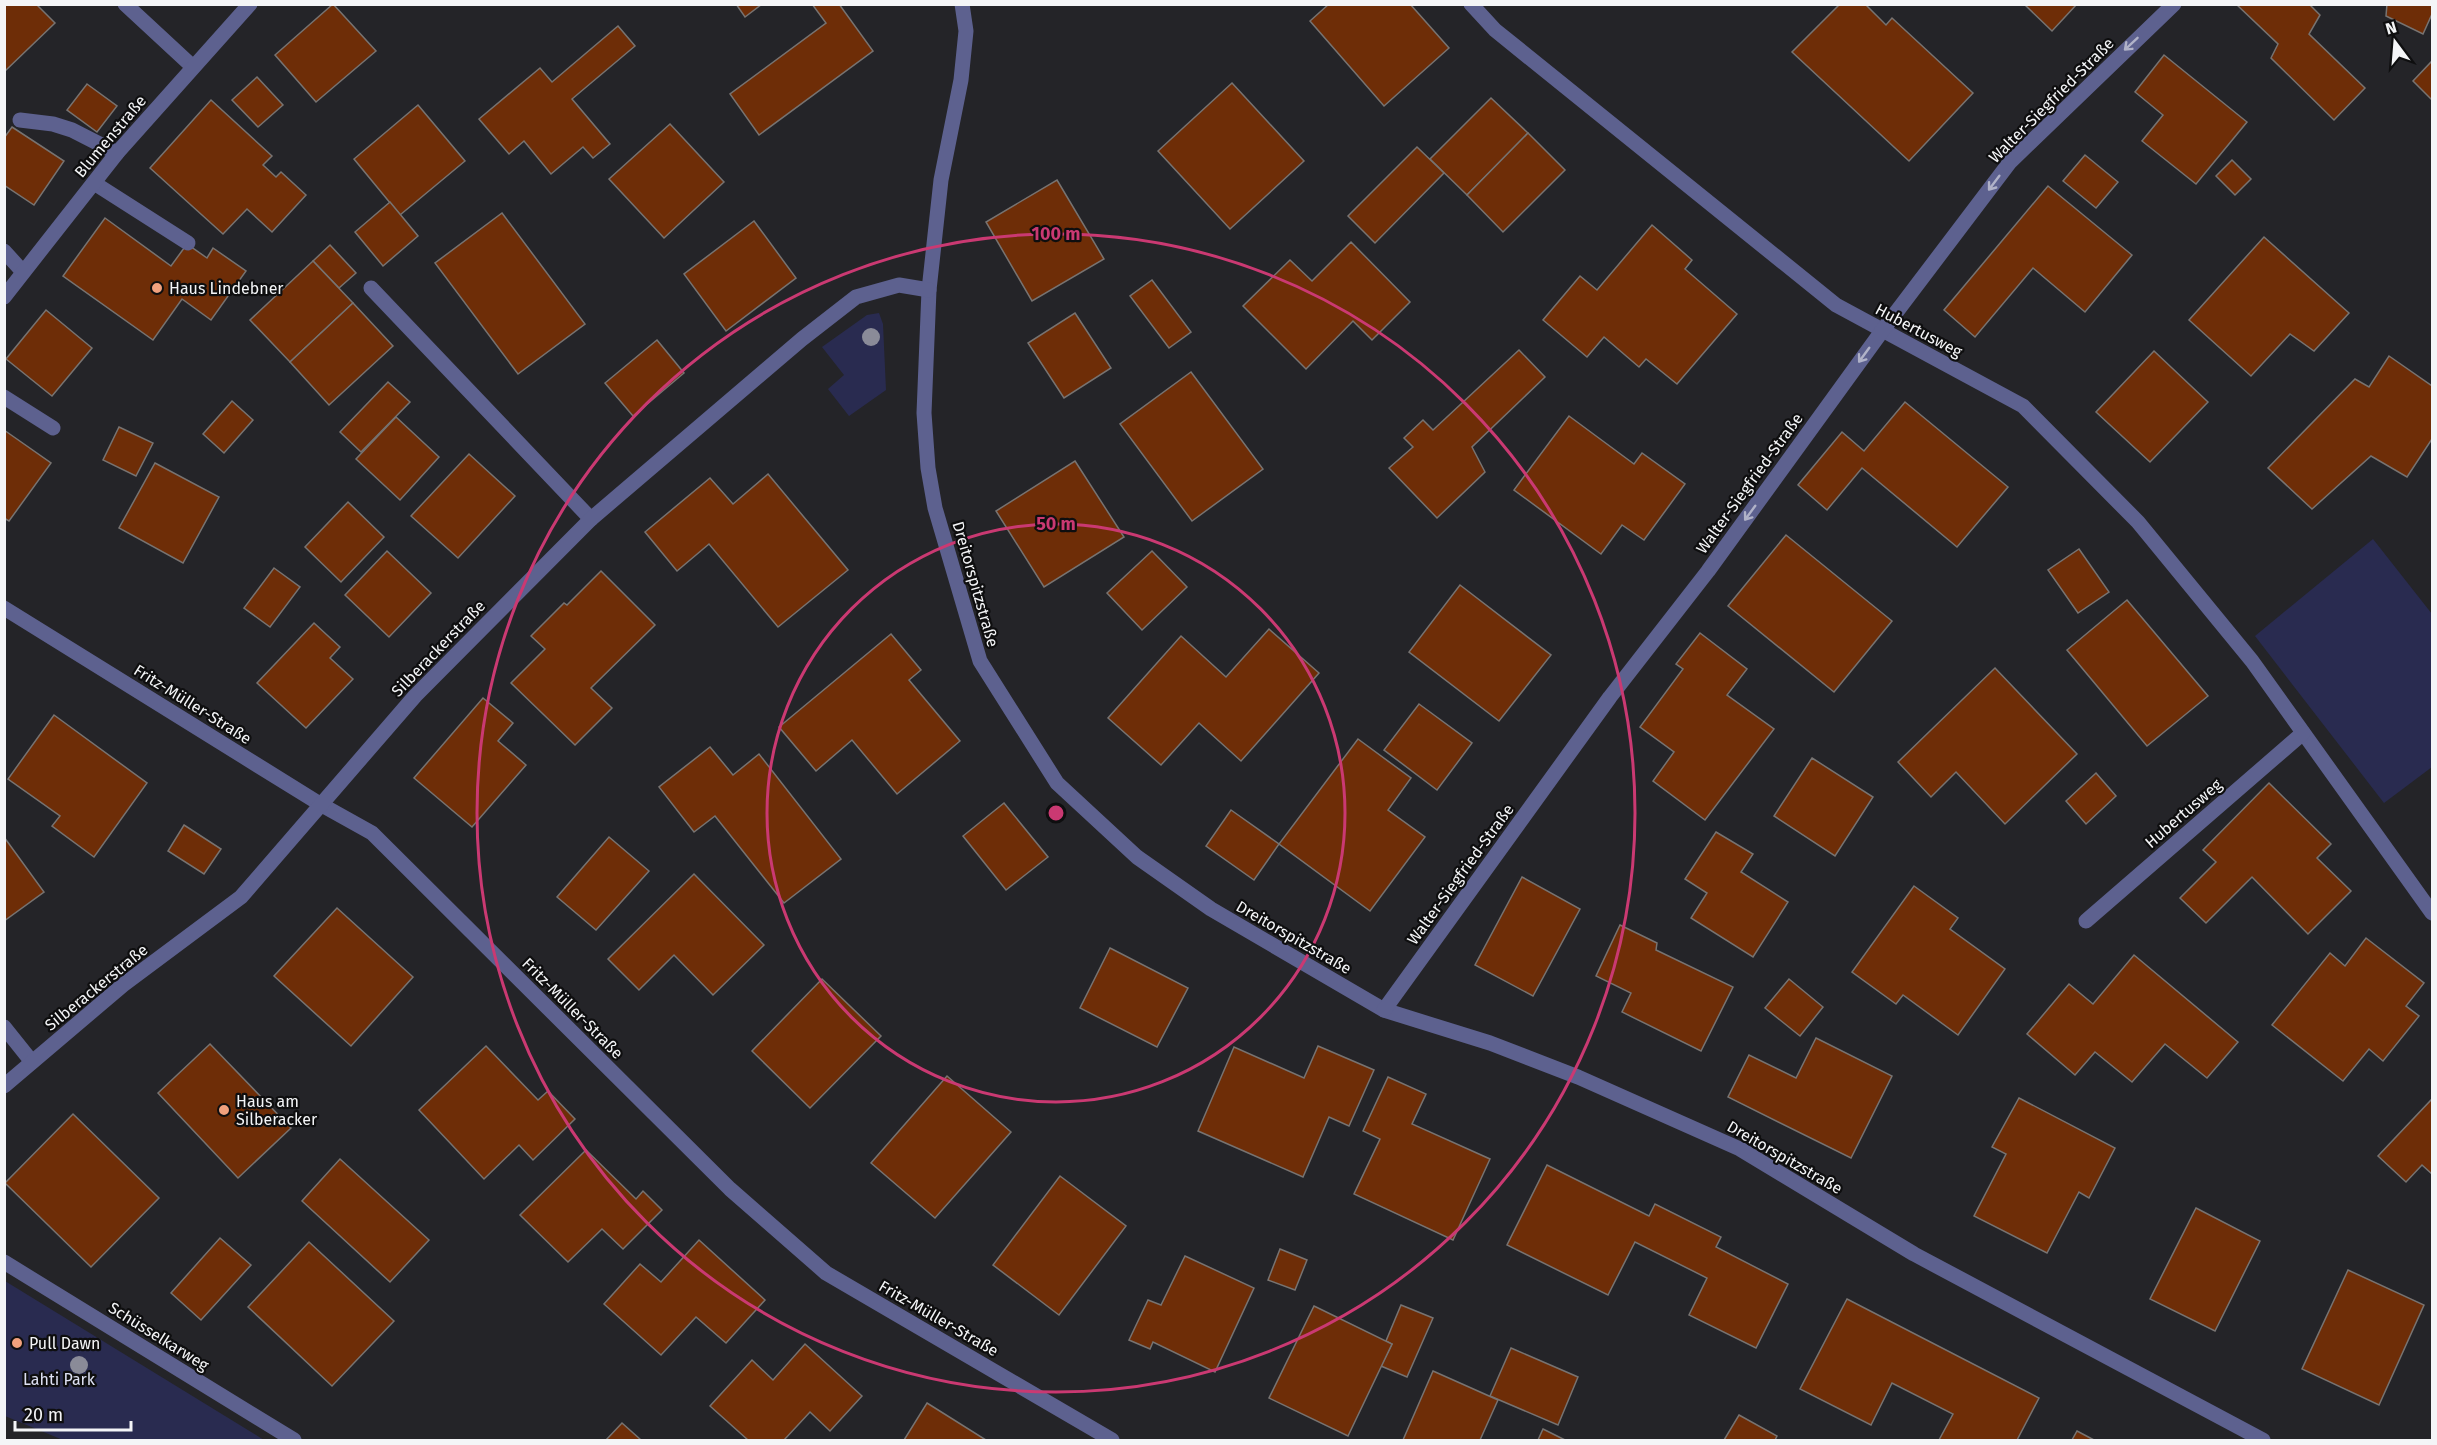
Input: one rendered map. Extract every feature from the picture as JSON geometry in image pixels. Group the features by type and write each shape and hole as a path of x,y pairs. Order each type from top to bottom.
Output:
{"street":[{"path":"125,4 193,68"},
{"name":"Blumenstraße","path":"4,297 117,153 250,4"},
{"name":"Hubertusweg","path":"1471,4 1495,30 1836,305 2023,406 2138,522 2252,661 2433,913"},
{"name":"Walter-Siegfried-Straße","path":"1384,1010 1610,697 1708,571 1882,331 2010,162 2174,4"},
{"name":"Dreitorspitzstraße","path":"965,8 966,31 961,80 941,180 929,290 924,413 928,468 935,508 980,662 1057,783 1137,858 1211,909 1303,965 1384,1010 1490,1043 1545,1064 1740,1149 1914,1254 2263,1440"},
{"path":"20,120 53,124 72,130 117,153"},
{"path":"94,183 188,243"},
{"path":"4,252 23,272"},
{"name":"Silberackerstraße","path":"4,1086 123,985 242,897 415,696 591,519 817,327 856,297 898,285 929,290"},
{"path":"370,288 591,519"},
{"path":"4,397 53,428"},
{"name":"Fritz-Müller-Straße","path":"4,608 320,804 372,833 730,1189 826,1273 1112,1440"},
{"name":"Hubertusweg","path":"2086,921 2303,733"},
{"path":"4,1027 32,1062"},
{"name":"Schüsselkarweg","path":"4,1262 294,1440"}],"green space":[{"path":"879,313 883,324 886,390 849,416 828,389 844,375 822,347 867,315"},
{"path":"2373,539 2432,614 2432,767 2384,803 2255,636"},
{"name":"Lahti Park","path":"5,1281 264,1440 63,1440 5,1416"}],"building":[{"path":"4,4 36,4 55,23 4,72"},
{"path":"333,4 376,51 316,102 275,55"},
{"path":"736,4 762,4 745,17"},
{"path":"812,4 839,4 873,51 759,135 730,94 826,23"},
{"path":"1329,4 1410,4 1449,48 1384,106 1310,21"},
{"path":"1840,4 1865,4 1886,25 1892,18 1973,93 1909,161 1792,52"},
{"path":"2024,4 2077,4 2052,31"},
{"path":"2236,4 2309,4 2320,15 2309,34 2365,88 2334,120 2271,58 2278,44"},
{"path":"2387,4 2432,4 2432,14 2423,34 2386,16"},
{"path":"618,26 635,46 572,99 610,144 593,158 583,147 551,174 524,141 509,154 479,119 540,68 552,82"},
{"path":"2164,55 2247,122 2196,184 2142,141 2163,115 2135,92"},
{"path":"2432,61 2432,100 2413,81"},
{"path":"257,77 283,105 258,127 232,100"},
{"path":"1232,83 1304,161 1230,229 1158,151"},
{"path":"87,84 117,106 97,132 67,110"},
{"path":"1491,98 1528,133 1467,195 1430,159"},
{"path":"211,100 272,156 263,165 276,177 281,172 306,195 272,232 247,209 223,234 150,168"},
{"path":"418,105 465,161 400,215 354,159"},
{"path":"670,124 724,182 664,238 609,179"},
{"path":"12,127 64,161 34,205 4,185 4,138"},
{"path":"1528,133 1565,170 1503,232 1467,195"},
{"path":"1417,147 1444,173 1375,243 1348,216"},
{"path":"2085,155 2118,182 2096,208 2063,181"},
{"path":"2232,160 2251,179 2235,195 2216,176"},
{"path":"1057,180 1104,259 1032,301 986,222"},
{"path":"2048,186 2132,255 2085,312 2033,268 1975,337 1944,310"},
{"path":"390,202 418,236 383,266 355,232"},
{"path":"502,213 585,324 518,374 435,263"},
{"name":"Haus Lindebner","path":"105,218 171,266 187,244 207,258 213,248 246,271 211,320 182,299 153,340 63,276"},
{"path":"754,221 796,278 726,331 684,274"},
{"path":"1652,225 1692,260 1685,269 1737,314 1677,384 1646,359 1639,367 1604,337 1587,357 1543,320 1580,276 1597,290"},
{"path":"2264,237 2349,313 2314,351 2290,334 2251,376 2189,320"},
{"path":"1351,242 1410,302 1372,340 1353,321 1306,369 1243,306 1290,260 1312,281"},
{"path":"330,245 356,273 339,288 313,261"},
{"path":"313,261 353,303 290,362 250,320"},
{"path":"1152,280 1191,332 1169,348 1130,296"},
{"path":"353,303 393,346 329,405 290,362"},
{"path":"46,310 92,348 52,396 6,359"},
{"path":"1075,313 1111,368 1064,398 1028,343"},
{"path":"657,340 684,373 633,416 605,383"},
{"path":"1519,350 1545,377 1472,447 1485,472 1437,518 1389,468 1413,447 1404,438 1423,420 1433,430"},
{"path":"2154,351 2208,402 2150,462 2096,412"},
{"path":"2389,356 2432,386 2432,439 2407,477 2371,456 2312,509 2268,468 2355,379 2369,387"},
{"path":"1191,372 1263,469 1192,521 1120,424"},
{"path":"388,382 410,402 361,452 340,432"},
{"path":"232,401 253,420 224,453 203,434"},
{"path":"1905,402 2008,487 1957,547 1862,468 1827,510 1798,485 1842,432 1864,451"},
{"path":"1569,416 1634,464 1642,453 1685,484 1644,540 1622,525 1601,554 1514,490"},
{"path":"396,417 439,457 400,500 356,459"},
{"path":"119,427 153,443 136,476 103,460"},
{"path":"4,430 51,463 9,521 4,518"},
{"path":"469,454 515,496 458,558 411,516"},
{"path":"1075,461 1124,537 1044,587 996,511"},
{"path":"155,463 219,497 183,563 119,528"},
{"path":"768,474 848,570 778,627 709,544 677,571 645,532 710,478 733,504"},
{"path":"348,502 384,537 341,582 305,547"},
{"path":"1786,535 1892,621 1834,692 1728,606"},
{"path":"2079,549 2109,592 2078,613 2048,570"},
{"path":"387,551 431,593 389,637 345,595"},
{"path":"1152,551 1187,587 1142,630 1107,593"},
{"path":"274,568 300,587 270,627 244,608"},
{"path":"601,571 655,625 591,688 612,708 575,745 511,683 545,649 531,636"},
{"path":"1460,585 1551,655 1499,721 1409,652"},
{"path":"2127,600 2208,696 2147,746 2067,650"},
{"path":"314,623 340,647 330,658 353,679 306,728 257,683"},
{"path":"1269,629 1319,673 1241,761 1199,723 1161,765 1108,718 1181,636 1226,677"},
{"path":"1700,633 1747,669 1727,695 1774,729 1705,820 1653,781 1674,752 1640,727 1683,669 1676,664"},
{"path":"891,634 921,670 909,680 960,741 897,794 852,740 816,771 779,727"},
{"path":"1995,668 2077,754 2005,824 1956,772 1931,797 1898,762"},
{"path":"483,698 513,723 498,741 526,765 472,827 414,778"},
{"path":"1419,704 1472,743 1437,790 1384,750"},
{"path":"54,715 147,783 94,857 52,826 60,816 8,779"},
{"path":"1358,739 1411,778 1388,810 1425,837 1370,911 1279,844"},
{"path":"710,747 733,775 759,754 841,859 784,903 715,816 694,832 659,787"},
{"path":"1812,758 1873,797 1835,856 1774,816"},
{"path":"2096,773 2116,796 2086,824 2066,801"},
{"path":"2269,783 2331,844 2317,858 2351,891 2308,934 2252,877 2206,923 2180,898 2216,862 2203,850"},
{"path":"1004,803 1048,857 1006,890 963,836"},
{"path":"1231,810 1279,844 1254,880 1206,846"},
{"path":"184,825 221,849 204,874 168,851"},
{"path":"1716,832 1753,854 1741,872 1788,902 1753,957 1691,918 1707,893 1685,879"},
{"path":"4,837 44,892 4,921"},
{"path":"609,837 649,871 596,930 557,897"},
{"path":"694,874 764,945 713,995 674,955 639,990 608,959"},
{"path":"1522,877 1580,909 1533,996 1475,965"},
{"path":"1914,886 1958,918 1950,929 2005,969 1958,1035 1903,995 1896,1004 1852,972"},
{"path":"337,908 413,977 351,1046 274,976"},
{"path":"1620,925 1657,943 1656,950 1733,987 1701,1051 1622,1012 1631,993 1596,976"},
{"path":"2366,938 2424,983 2406,1006 2419,1016 2383,1061 2369,1049 2343,1081 2272,1025 2330,953 2345,966"},
{"path":"1110,948 1188,988 1157,1047 1080,1008"},
{"path":"2134,955 2238,1042 2207,1078 2165,1044 2132,1082 2095,1052 2075,1075 2027,1034 2069,984 2093,1004"},
{"path":"822,979 881,1036 810,1108 752,1051"},
{"path":"1789,979 1823,1007 1800,1036 1765,1008"},
{"path":"1816,1038 1892,1076 1851,1158 1728,1097 1749,1055 1796,1078"},
{"name":"Haus am Silberacker","path":"210,1044 291,1128 238,1178 158,1093"},
{"path":"486,1046 538,1100 548,1091 575,1119 533,1160 519,1145 484,1179 419,1110"},
{"path":"1318,1046 1374,1070 1349,1126 1329,1117 1303,1177 1198,1131 1234,1047 1304,1078"},
{"path":"947,1076 1011,1132 935,1218 871,1163"},
{"path":"1388,1077 1426,1094 1412,1124 1490,1159 1453,1240 1354,1194 1380,1139 1363,1131"},
{"path":"2019,1098 2115,1148 2089,1198 2079,1192 2047,1253 1974,1216 2006,1154 1992,1147"},
{"path":"2432,1099 2432,1174 2422,1165 2406,1182 2378,1156"},
{"path":"73,1114 159,1198 91,1267 5,1183"},
{"path":"586,1150 636,1199 643,1191 662,1210 623,1249 602,1229 568,1262 520,1215"},
{"path":"340,1159 429,1240 390,1282 302,1201"},
{"path":"1547,1165 1649,1216 1655,1204 1721,1237 1716,1247 1788,1284 1756,1348 1689,1315 1707,1278 1635,1242 1608,1295 1507,1245"},
{"path":"1060,1176 1126,1226 1059,1315 993,1265"},
{"path":"2196,1208 2260,1241 2215,1331 2150,1299"},
{"path":"220,1238 251,1265 201,1320 171,1293"},
{"path":"699,1240 765,1300 726,1343 696,1317 661,1355 604,1304 640,1264 661,1282"},
{"path":"309,1242 394,1321 332,1386 248,1307"},
{"path":"1280,1249 1307,1260 1295,1290 1268,1280"},
{"path":"1185,1256 1254,1288 1215,1372 1153,1342 1150,1349 1129,1340 1148,1300 1161,1305"},
{"path":"2348,1270 2424,1305 2379,1405 2302,1369"},
{"path":"1847,1299 2039,1398 2017,1440 1939,1440 1953,1414 1892,1383 1871,1425 1800,1389"},
{"path":"1401,1305 1433,1318 1407,1377 1381,1366 1392,1344 1386,1341"},
{"path":"1314,1306 1392,1344 1348,1436 1269,1398"},
{"path":"805,1344 862,1396 830,1431 810,1412 784,1440 748,1440 710,1406 752,1360 773,1380"},
{"path":"1511,1348 1578,1377 1558,1425 1490,1396"},
{"path":"1433,1371 1498,1400 1480,1440 1403,1440"},
{"path":"927,1403 986,1440 904,1440"},
{"path":"1739,1415 1777,1436 1775,1440 1724,1440"},
{"path":"622,1423 641,1440 606,1440"},
{"path":"1543,1429 1565,1440 1538,1440"},
{"path":"2077,1431 2094,1440 2072,1440"}],"place":[{"name":"Haus Lindebner","path":"157,288"},
{"name":"Haus am Silberacker","path":"224,1110"},
{"name":"Pull Dawn","path":"17,1343"}]}
